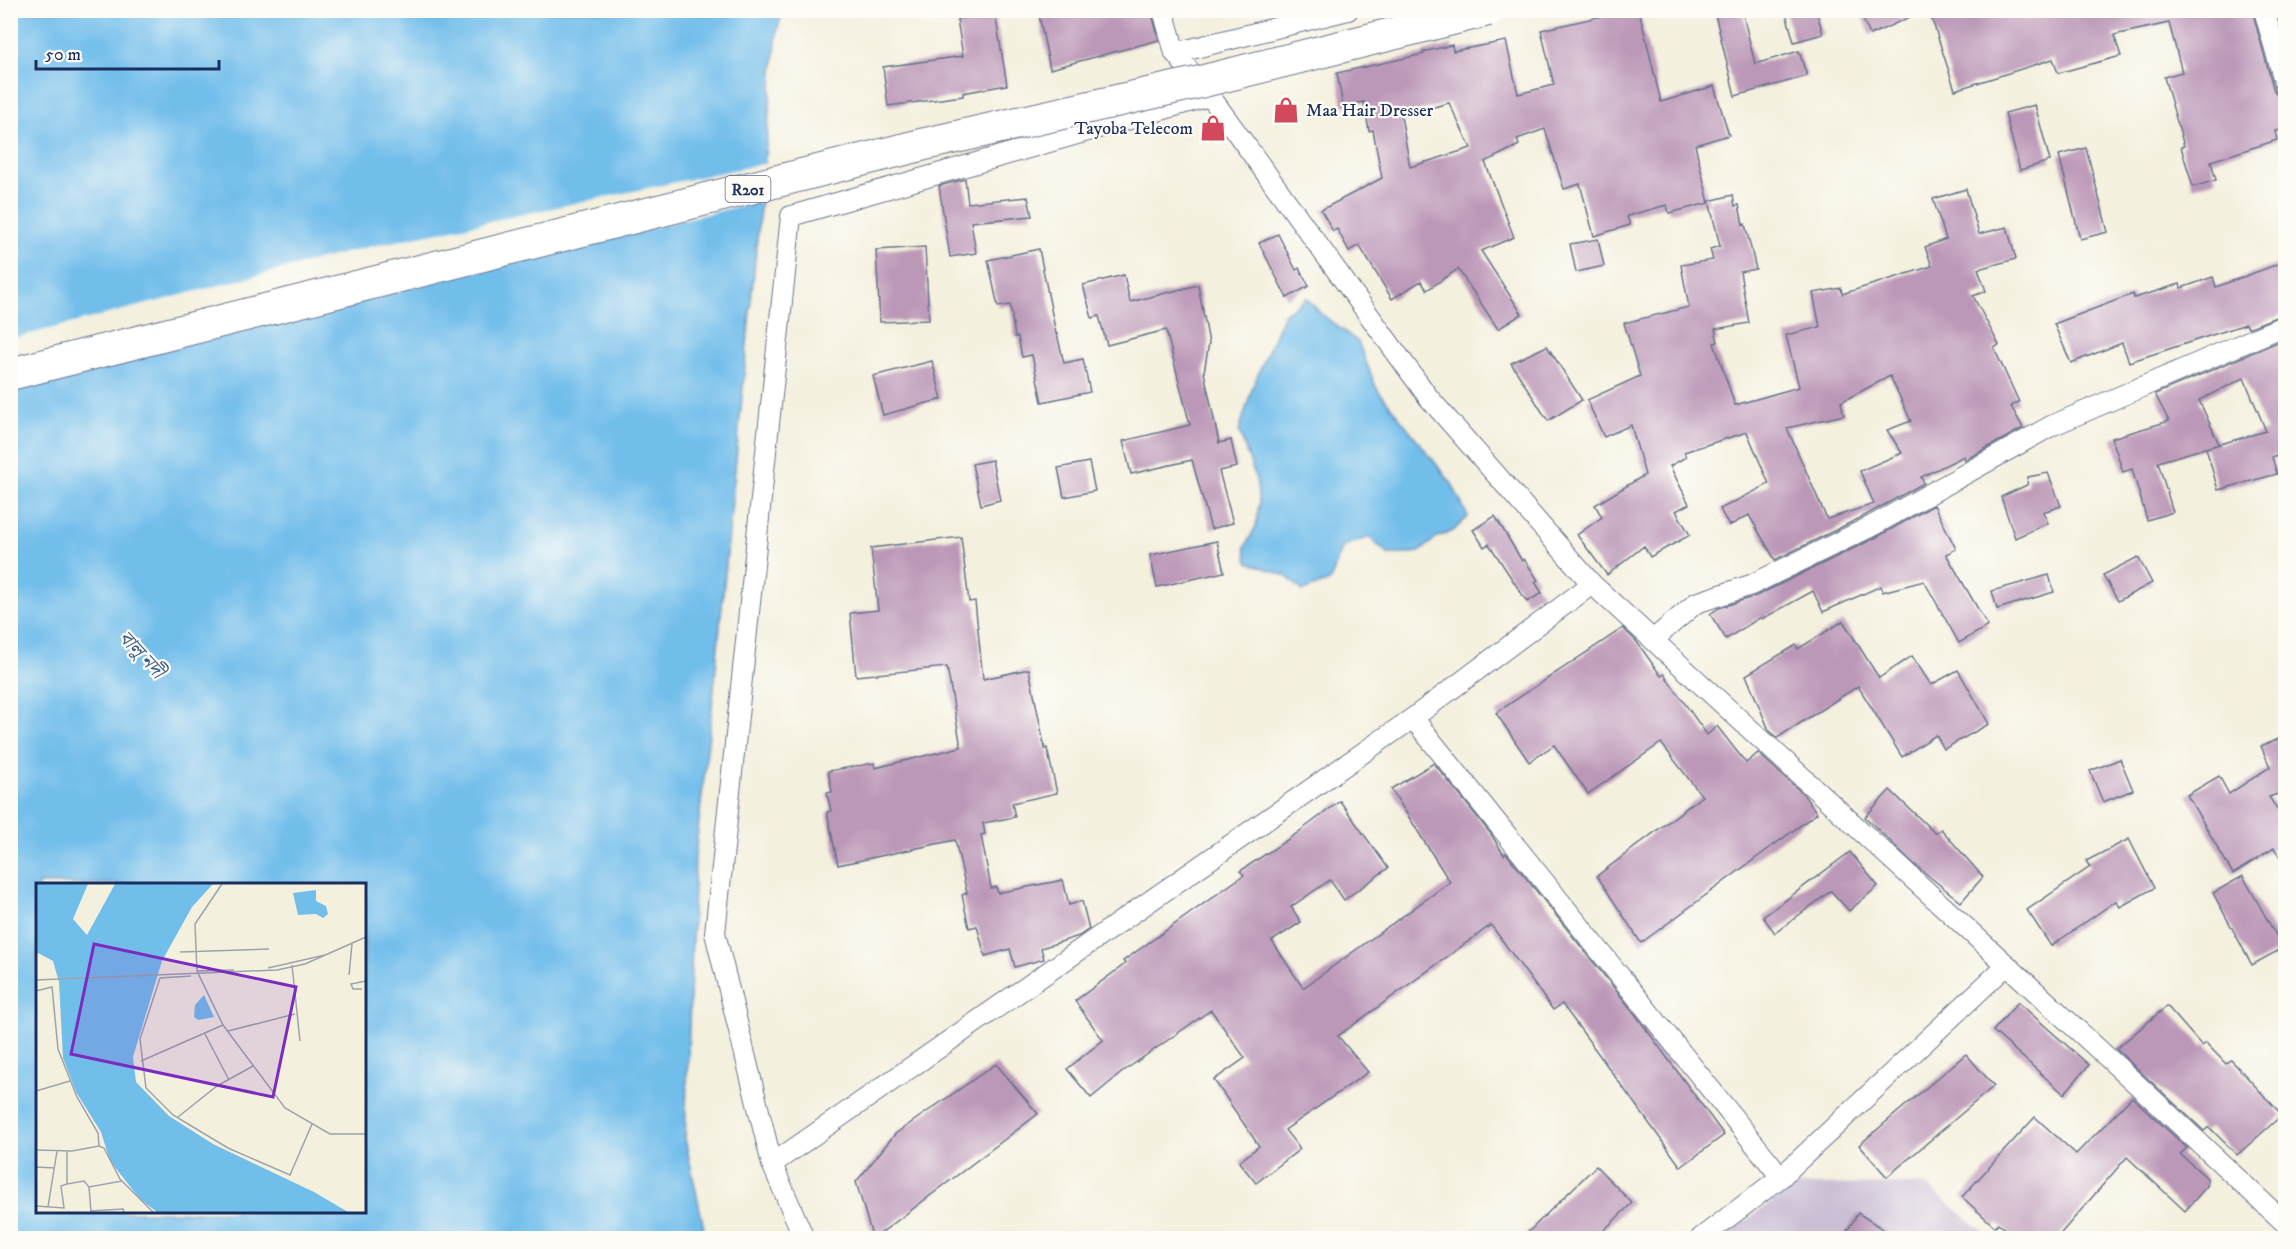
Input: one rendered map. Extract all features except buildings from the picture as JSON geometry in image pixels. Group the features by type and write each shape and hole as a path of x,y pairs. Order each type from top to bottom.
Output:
{"main road":[{"name":"R201","path":"10,375 913,147 1212,79 1488,10"}],"street":[{"path":"1163,10 1175,53 1210,96 1429,398 1592,584 2286,1224"},
{"path":"1175,53 1348,10"},
{"path":"2264,10 2286,88"},
{"path":"804,1239 772,1164 715,933 791,216 1210,96"},
{"path":"1654,639 1696,603 1751,585 1872,526 2050,426 2286,325"},
{"path":"772,1164 1413,718 1592,584"},
{"path":"1413,718 1781,1178"},
{"path":"1701,1239 1781,1178 2007,965"}],"shaded area":[{"path":"1925,1184 1991,1238 1721,1238 1796,1185"}],"water":[{"name":"বালু নদী","path":"10,11 783,11 777,31 714,689 695,857 685,1139 706,1238 11,1238"},
{"path":"1307,298 1320,313 1358,342 1377,389 1452,484 1468,517 1453,531 1438,537 1419,552 1388,554 1369,537 1343,546 1330,581 1303,591 1286,576 1248,562 1245,547 1256,526 1259,503 1256,479 1239,431 1253,386 1284,314"}],"pier":[{"path":"767,163 764,200 11,384 11,339 368,247"}],"place":[{"name":"Maa Hair Dresser","path":"1286,110"},
{"name":"Tayoba Telecom","path":"1213,128"}]}
